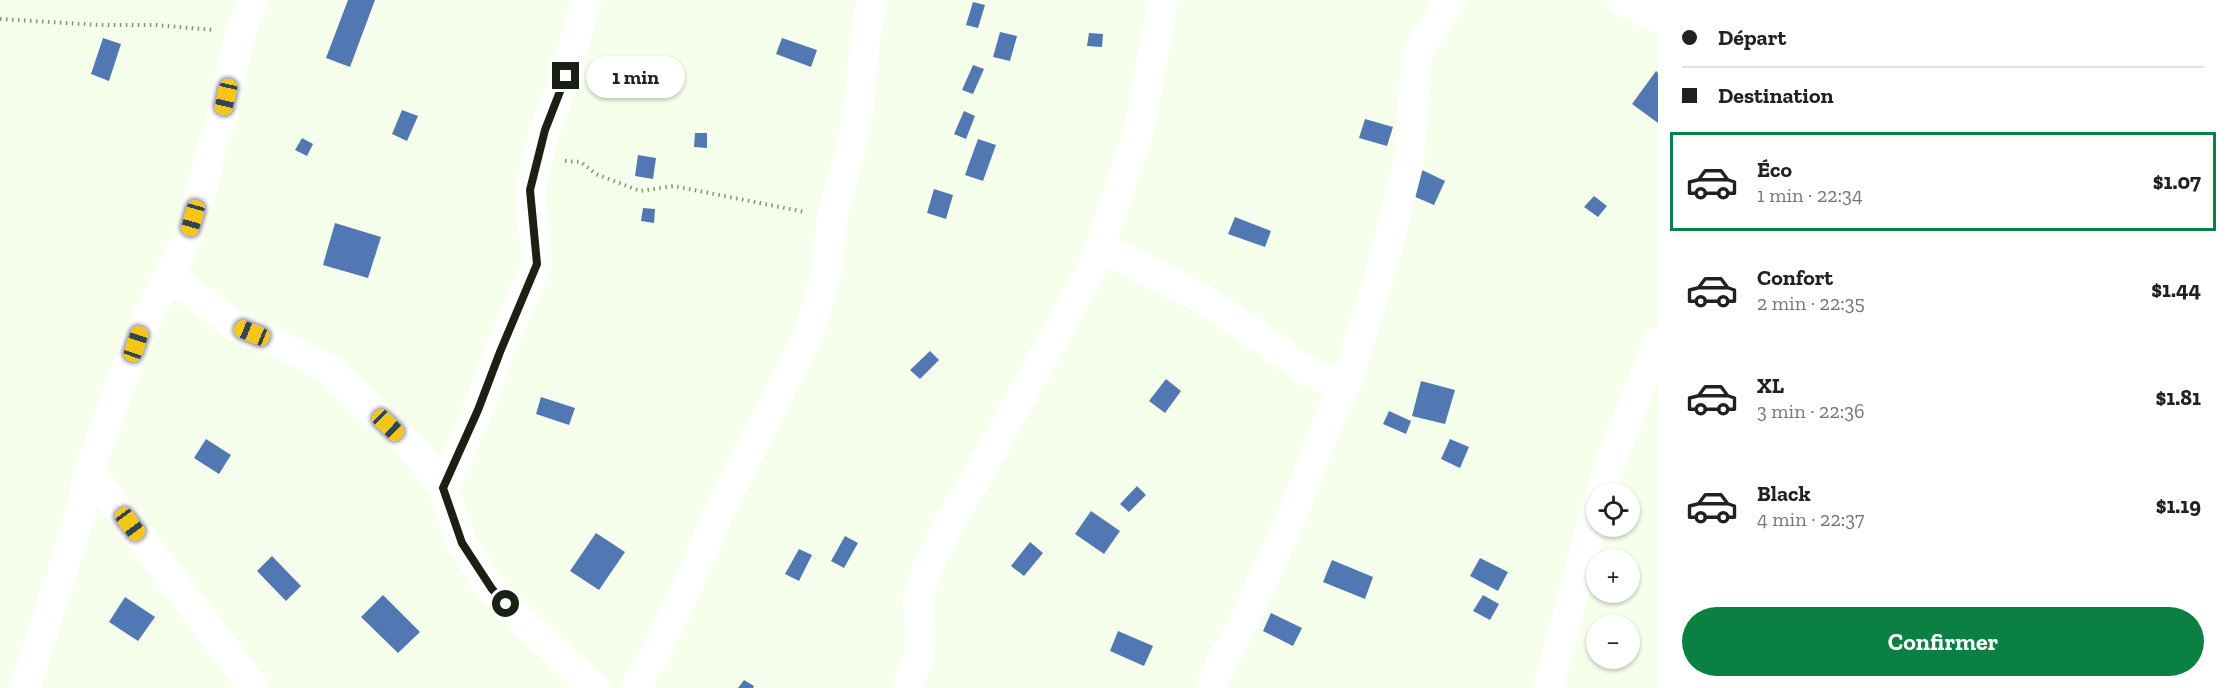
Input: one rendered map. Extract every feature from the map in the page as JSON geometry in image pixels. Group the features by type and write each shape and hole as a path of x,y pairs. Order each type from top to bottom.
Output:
{"street":[{"path":"26,688 81,511 89,470 142,327 188,237 211,148 221,120 240,33 253,0"},
{"path":"443,488 478,410 537,264 530,190 545,130 566,76 586,0"},
{"path":"635,688 651,662 692,576 720,509 809,334 826,270 832,217 859,105 865,40 872,0"},
{"path":"906,688 919,657 918,599 926,571 953,515 976,479 1076,300 1101,247 1139,131 1163,0"},
{"path":"1211,688 1290,519 1324,431 1346,384 1381,270 1409,162 1417,51 1451,0"},
{"path":"1622,0 1658,18"},
{"path":"1101,247 1201,298 1304,369 1327,380 1346,384"},
{"path":"169,276 237,327 284,346 330,370 419,455 443,488 462,543 492,589 595,688"},
{"path":"1604,483 1658,342"},
{"path":"89,470 254,688"},
{"path":"1548,688 1588,537"}],"path":[{"path":"0,19 100,25 156,25 240,33"},
{"path":"537,158 581,162 596,174 640,191 674,186 832,217"}],"building":[{"path":"348,0 375,0 350,67 326,58"},
{"path":"973,2 985,5 978,28 966,25"},
{"path":"1000,32 1017,36 1010,61 993,57"},
{"path":"1089,33 1103,34 1102,47 1087,46"},
{"path":"103,38 121,44 109,81 91,74"},
{"path":"782,38 817,50 811,67 776,54"},
{"path":"973,65 984,69 973,94 962,90"},
{"path":"1656,71 1658,73 1658,123 1632,104"},
{"path":"402,110 418,116 407,141 392,134"},
{"path":"964,111 975,116 966,139 954,134"},
{"path":"1365,119 1393,127 1387,146 1359,138"},
{"path":"695,133 707,133 707,148 694,147"},
{"path":"302,138 313,144 307,156 295,150"},
{"path":"978,139 996,145 983,181 965,175"},
{"path":"638,155 656,158 653,179 635,176"},
{"path":"1418,168 1445,181 1434,205 1406,193"},
{"path":"934,189 953,195 946,219 927,213"},
{"path":"1594,196 1607,206 1598,217 1584,207"},
{"path":"643,208 655,209 654,223 641,221"},
{"path":"1235,217 1271,231 1265,247 1228,234"},
{"path":"335,223 381,237 368,278 323,265"},
{"path":"930,351 939,360 920,379 910,370"},
{"path":"1166,379 1181,391 1165,413 1149,401"},
{"path":"1421,381 1455,390 1445,424 1412,416"},
{"path":"541,397 575,408 569,425 536,414"},
{"path":"1389,411 1411,421 1406,434 1383,424"},
{"path":"206,439 231,455 219,474 194,458"},
{"path":"1450,439 1469,447 1460,468 1441,459"},
{"path":"1137,486 1146,495 1129,512 1120,504"},
{"path":"1091,511 1120,531 1104,554 1075,534"},
{"path":"596,533 625,552 599,590 570,571"},
{"path":"845,536 858,543 844,568 831,561"},
{"path":"1030,542 1043,553 1024,576 1011,566"},
{"path":"799,549 812,555 799,581 785,574"},
{"path":"272,556 301,586 286,601 257,571"},
{"path":"1480,558 1508,572 1498,591 1470,576"},
{"path":"1332,560 1373,577 1365,599 1323,582"},
{"path":"383,595 420,632 398,653 361,617"},
{"path":"1483,595 1499,604 1490,620 1473,611"},
{"path":"125,597 155,617 138,641 109,622"},
{"path":"1271,613 1302,628 1293,646 1263,631"},
{"path":"1118,631 1153,646 1144,666 1110,651"},
{"path":"744,680 754,686 753,688 738,688"}],"route":[{"path":"506,604 492,589 462,543 443,488 478,410 537,264 530,190 545,130 566,76"}]}
